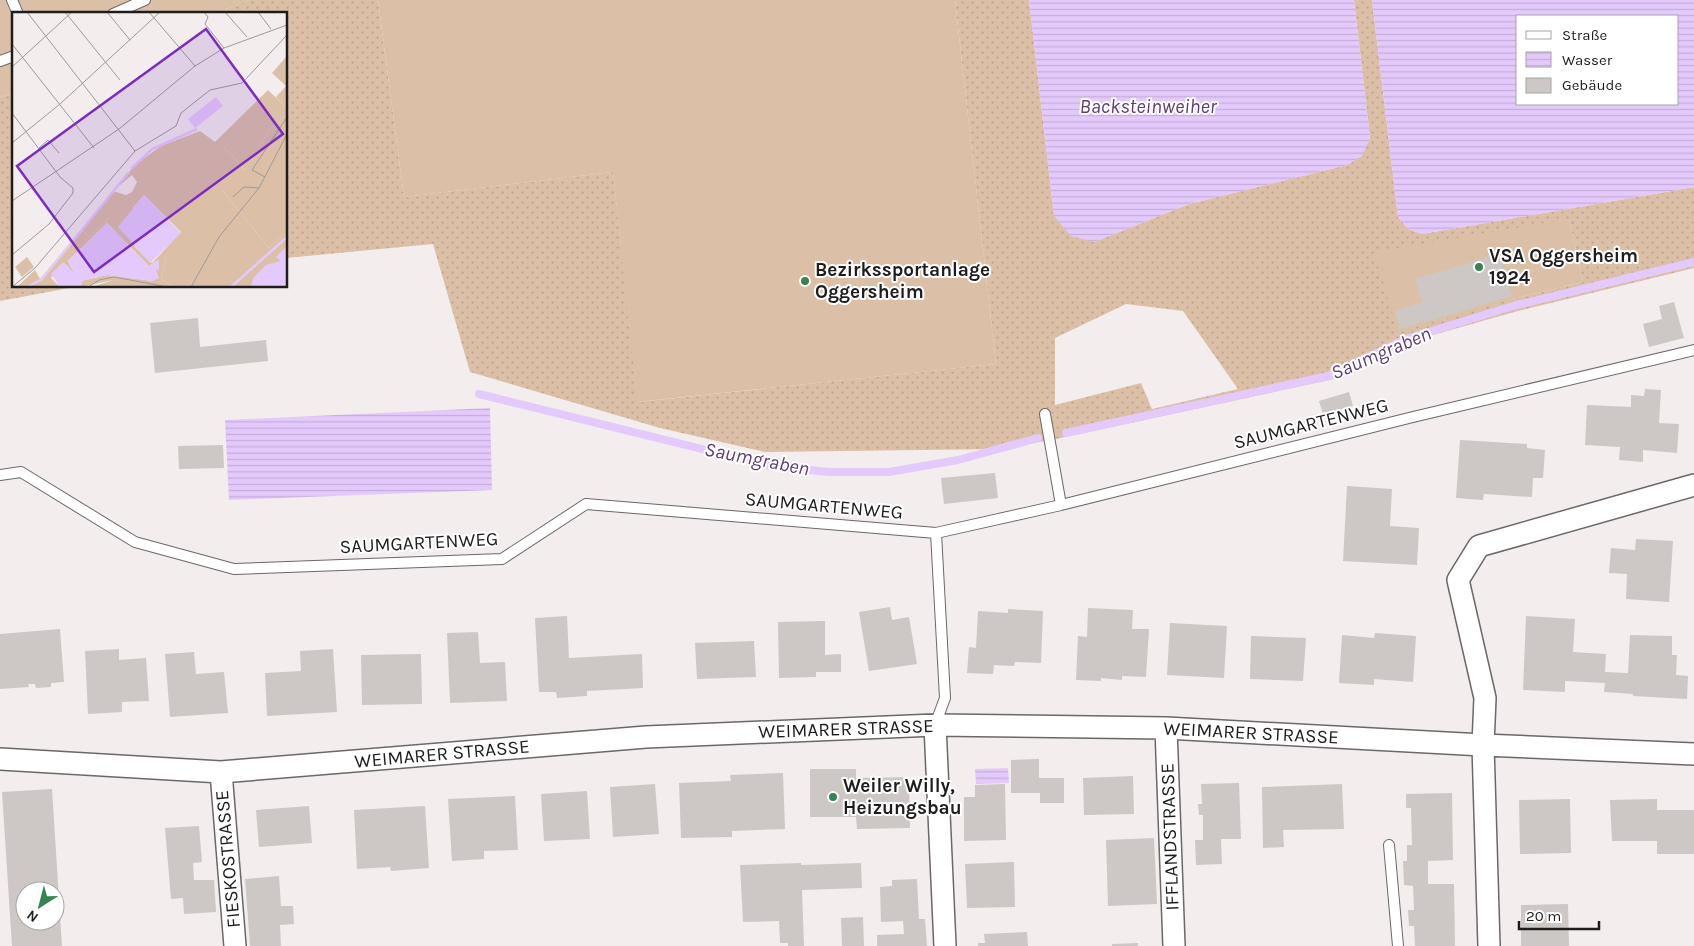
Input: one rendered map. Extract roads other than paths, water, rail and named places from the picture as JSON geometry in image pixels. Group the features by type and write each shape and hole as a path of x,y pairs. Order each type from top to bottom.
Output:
{"street":[{"path":"1489,946 1483,745 1485,698 1458,580 1479,546 1694,484"},
{"path":"935,725 945,946"},
{"name":"WEIMARER STRASSE","path":"0,759 221,772 646,737 935,725 1166,728 1694,754"},
{"name":"IFFLANDSTRASSE","path":"1166,728 1174,946"},
{"name":"FIESKOSTRASSE","path":"221,772 235,946"}],"lane":[{"path":"12,0 17,12"},
{"path":"118,12 145,0"},
{"path":"0,61 12,57"},
{"name":"SAUMGARTENWEG","path":"0,475 21,472 135,542 234,569 502,560 586,504 936,533 1061,505 1403,419 1694,350"},
{"path":"1046,414 1061,505"},
{"path":"935,725 945,698 936,533"},
{"path":"1390,845 1398,946"}],"water":[{"name":"Backsteinweiher","path":"1029,0 1354,0 1370,138 1362,156 1347,165 1189,204 1094,242 1071,236 1054,216"},
{"path":"1372,0 1694,0 1694,187 1422,234 1408,229 1398,217"},
{"path":"490,408 492,490 229,500 225,420"},
{"path":"1008,768 1009,783 976,784 975,769"}],"waterway":[{"name":"Saumgraben","path":"1066,433 1333,375 1403,340 1513,306 1694,262"},
{"name":"Saumgraben","path":"479,394 771,466 829,472 889,472 958,460 1038,438"}],"place":[{"name":"VSA Oggersheim 1924","path":"1479,267"},
{"name":"Bezirkssportanlage Oggersheim","path":"805,281"},
{"name":"Weiler Willy, Heizungsbau","path":"833,797"}]}
